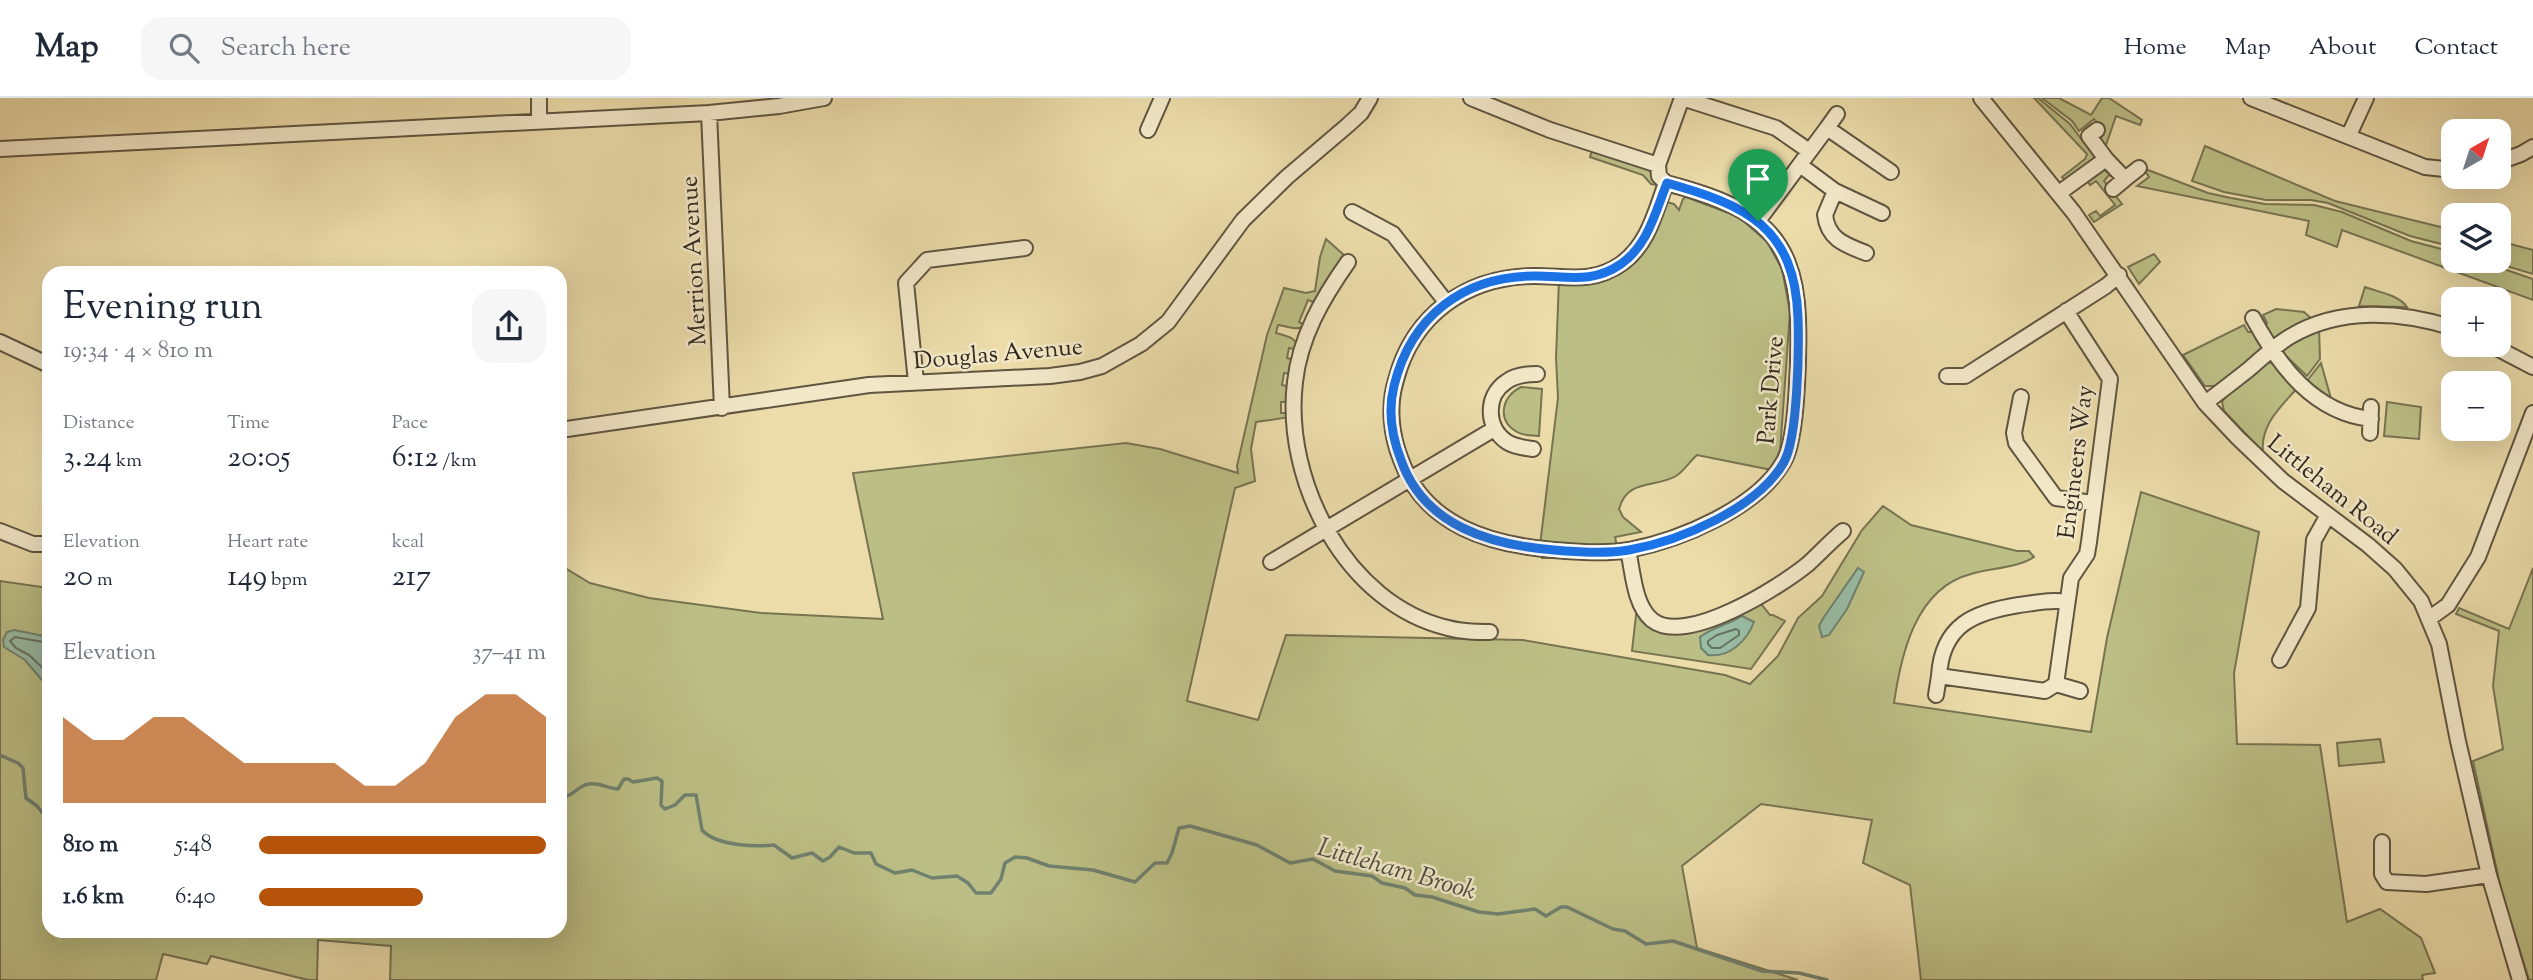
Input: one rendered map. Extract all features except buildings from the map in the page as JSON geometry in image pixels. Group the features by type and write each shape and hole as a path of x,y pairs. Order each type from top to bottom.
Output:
{"street":[{"path":"539,98 539,121"},
{"path":"0,149 709,113 731,105 824,98"},
{"path":"1148,130 1162,98"},
{"name":"Douglas Avenue","path":"567,429 722,408 808,393 916,382 1057,376 1102,366 1168,323 1243,220 1287,177 1354,119 1370,98"},
{"path":"1471,98 1550,130 1658,165"},
{"path":"1667,183 1659,176 1658,165 1682,98 1776,128 1809,151"},
{"name":"Littleham Road","path":"1981,98 2059,193 2119,275 2205,403 2283,481 2395,569 2410,585 2430,618 2446,671 2458,741 2489,875 2520,980"},
{"path":"2251,98 2425,167 2441,169"},
{"path":"2349,135 2366,98"},
{"name":"Merrion Avenue","path":"709,113 722,408"},
{"path":"1758,221 1837,114"},
{"path":"1827,128 1891,172"},
{"path":"2097,130 2089,136 2125,179"},
{"path":"2511,158 2533,147"},
{"path":"2059,193 2106,159"},
{"path":"1800,165 1835,191 1882,213"},
{"path":"2113,189 2139,168"},
{"name":"Park Drive","path":"1667,183 1741,209 1758,221 1772,235 1785,256 1797,294 1799,335 1794,418 1786,458 1761,490 1727,514 1690,531 1629,550 1576,552 1505,544 1471,534 1452,524 1432,507 1409,479 1394,437 1392,394 1402,358 1411,342 1421,327 1446,302 1472,287 1496,279 1555,276 1579,279 1620,264 1647,237 1667,183"},
{"path":"1835,191 1825,215 1828,227 1836,240 1866,253"},
{"path":"1353,212 1393,234 1446,302"},
{"path":"916,382 906,284 927,260 1025,248"},
{"path":"1348,262 1319,307 1305,337 1295,383 1294,426 1298,457 1308,491 1326,530 1351,564 1370,583 1421,619 1465,632 1490,632"},
{"path":"1947,376 1965,376 2119,275"},
{"name":"Engineers Way","path":"2056,684 2072,575 2087,554 2110,379 2066,311"},
{"path":"2205,403 2290,336 2319,322 2351,315 2396,315 2441,324"},
{"path":"2253,318 2270,351 2320,402 2352,417 2371,420"},
{"path":"0,342 42,362"},
{"path":"2511,355 2533,367"},
{"path":"1533,449 1508,443 1494,429 1490,407 1505,382 1520,376 1537,374"},
{"path":"2021,397 2014,433 2016,443 2056,498 2093,503"},
{"path":"2430,618 2448,605 2478,557 2533,413"},
{"path":"1271,562 1494,429"},
{"path":"2280,660 2308,608 2314,540 2329,515"},
{"path":"0,531 33,544 42,544"},
{"path":"1629,550 1641,606 1652,620 1660,625 1686,626 1700,623 1762,596 1808,564 1843,531"},
{"path":"1936,695 1942,653 1955,631 1971,618 1990,610 2055,600 2067,602"},
{"path":"1939,676 2045,691 2056,684 2080,691"},
{"path":"2382,842 2382,874 2387,882 2426,884 2489,875"}],"green space":[{"path":"2034,98 2038,98 2070,124 2094,156 2093,160 2065,180 2062,177 2085,159 2087,154"},
{"path":"2042,98 2059,98 2091,115 2102,98 2109,98 2142,120 2140,125 2116,116 2105,148 2100,139 2104,132 2094,119 2079,131 2072,121"},
{"path":"2205,146 2335,201 2441,227 2441,244 2410,236 2328,203 2311,200 2266,200 2224,192 2192,181"},
{"path":"1593,148 1646,166 1656,185 1651,184 1643,175 1590,157"},
{"path":"2104,170 2110,174 2104,181 2122,204 2094,222 2089,215 2096,211 2100,216 2115,205 2096,181 2090,185 2088,182"},
{"path":"2145,171 2208,193 2231,198 2265,204 2314,205 2342,212 2411,241 2441,249 2441,266 2342,230 2337,247 2306,235 2309,221 2137,186 2149,177"},
{"path":"1686,197 1739,217 1767,242 1782,269 1790,312 1780,452 1772,470 1697,455 1676,476 1628,492 1619,509 1623,517 1641,532 1615,537 1617,547 1625,558 1542,558 1540,545 1558,398 1556,358 1559,280 1609,278 1666,202 1674,204 1679,210"},
{"path":"1326,239 1345,256 1324,284 1316,303 1308,300 1299,322 1305,325 1296,328 1278,325 1276,333 1294,340 1298,350 1289,348 1287,358 1295,360 1293,374 1284,373 1282,385 1292,387 1290,402 1281,402 1281,413 1290,413 1290,417 1256,422 1251,449 1255,481 1235,488 1187,701 1258,720 1286,635 1523,640 1725,675 1750,684 1778,656 1798,618 1822,596 1862,530 1883,506 1911,525 2017,551 2029,551 2034,557 2012,566 1971,574 1952,582 1937,593 1914,625 1901,664 1894,703 2091,732 2107,638 2141,492 2259,532 2234,673 2237,744 2320,745 2347,922 2380,909 2421,938 2435,973 2422,975 2423,980 1921,980 1910,885 1863,863 1872,820 1761,804 1682,866 1697,948 1798,980 390,980 391,946 318,940 317,980 211,956 207,964 163,954 156,980 0,980 0,581 42,587 42,938 567,938 567,569 590,583 649,598 761,613 883,619 853,473 1126,443 1160,449 1238,473 1237,466 1267,335 1284,288 1306,293 1315,291 1320,257"},
{"path":"2511,244 2533,250 2533,274 2511,267"},
{"path":"2154,254 2160,262 2139,284 2128,267"},
{"path":"2511,272 2533,279 2533,300 2511,292 2511,287 2498,287 2459,273"},
{"path":"2365,287 2394,297 2407,307 2359,306"},
{"path":"2276,309 2304,312 2313,320 2273,338 2263,325 2267,323 2263,315"},
{"path":"2244,325 2248,332 2253,332 2262,347 2260,353 2216,388 2205,386 2183,355"},
{"path":"2319,327 2320,359 2307,376 2287,357 2282,356 2292,342"},
{"path":"2267,362 2275,364 2299,386 2269,424 2263,452 2224,411 2222,402"},
{"path":"2321,363 2332,402 2307,381"},
{"path":"1521,387 1542,389 1539,436 1520,433 1506,421 1506,402 1509,396"},
{"path":"2387,402 2421,407 2419,439 2384,436"},
{"path":"2533,568 2533,980 2529,980 2502,894 2473,761 2503,749 2493,686 2499,631 2456,614 2459,608 2509,629"},
{"path":"1751,605 1762,605 1770,615 1785,621 1751,669 1632,651 1637,606 1661,629"},
{"path":"2380,739 2384,762 2339,766 2337,743"}],"water":[{"path":"1858,568 1864,572 1847,609 1829,635 1822,637 1819,626"},
{"path":"1742,616 1754,622 1747,636 1736,647 1716,655 1708,655 1701,648 1700,637"},
{"path":"14,630 42,636 42,680 25,660 4,647 3,640 7,632"}],"waterway":[{"name":"Littleham Brook","path":"0,755 23,768 26,798 42,812"},
{"name":"Littleham Brook","path":"567,795 589,784 618,789 624,779 633,782 657,778 662,781 661,805 665,809 675,805 685,795 696,795 702,830 717,839 747,845 774,845 792,858 812,853 823,861 839,847 854,853 871,853 876,864 895,873 912,870 932,878 957,876 968,883 976,893 991,893 1001,879 1005,863 1015,857 1027,858 1049,866 1093,870 1135,882 1155,863 1167,863 1179,828 1190,826 1257,845 1290,863 1313,859 1335,871 1372,876 1382,883 1405,888 1415,895 1432,897 1479,912 1498,914 1535,909 1546,916 1561,907 1567,907 1613,929 1625,931 1646,944 1673,941 1762,971 1799,973 1827,980"}],"route":[{"path":"1667,183 1741,209 1758,221 1772,235 1791,268 1797,294 1799,335 1794,418 1786,458 1761,490 1727,514 1690,531 1629,550 1576,552 1525,548 1471,534 1452,524 1420,494 1409,479 1398,452 1392,422 1392,394 1402,358 1411,342 1433,313 1446,302 1472,287 1496,279 1555,276 1579,279 1611,269 1620,264 1647,237 1667,183"}]}
